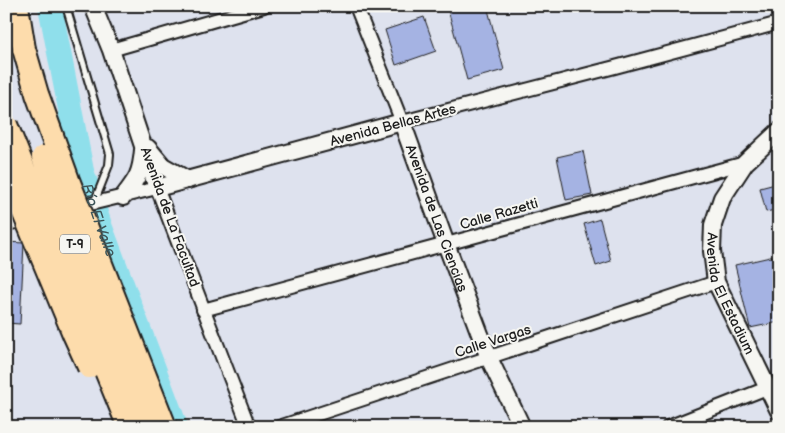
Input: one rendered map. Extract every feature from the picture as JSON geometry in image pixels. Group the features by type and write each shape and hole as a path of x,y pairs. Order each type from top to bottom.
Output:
{"highway":[{"name":"T-9","path":"17,6 24,49 37,94 68,180 165,427"},
{"name":"T-9","path":"6,31 11,58 24,103 51,180 147,427"},
{"name":"T-9","path":"6,125 129,427"},
{"path":"6,170 74,334 112,414 123,427"}],"street":[{"name":"Avenida de La Facultad","path":"93,6 111,50 157,188 249,427"},
{"path":"111,50 264,6"},
{"name":"Avenida de Las Ciencias","path":"356,6 402,122 489,358 522,427"},
{"name":"Avenida Bellas Artes","path":"6,224 123,197 779,23"},
{"name":"Avenida El Estadium","path":"779,131 745,164 722,198 714,225 712,251 716,282 779,411"},
{"path":"143,143 163,166 188,180"},
{"path":"123,197 139,175 142,167 143,143"},
{"name":"Calle Razetti","path":"203,310 745,164"},
{"name":"Calle Vargas","path":"279,427 716,282"},
{"path":"668,427 767,388"}],"lane":[{"path":"66,6 110,154 109,165 94,204"}],"building":[{"path":"447,6 487,6 504,70 467,80"},
{"path":"424,17 436,51 396,65 385,30"},
{"path":"583,151 592,195 566,200 557,157"},
{"path":"779,162 779,183 774,163"},
{"path":"779,183 779,209 766,212 760,188"},
{"path":"600,219 611,261 596,266 584,224"},
{"path":"6,242 24,243 20,324 6,323"},
{"path":"779,255 779,322 750,328 735,265"}],"waterway":[{"name":"Río El Valle","path":"50,6 82,171 101,228 176,427"}]}
